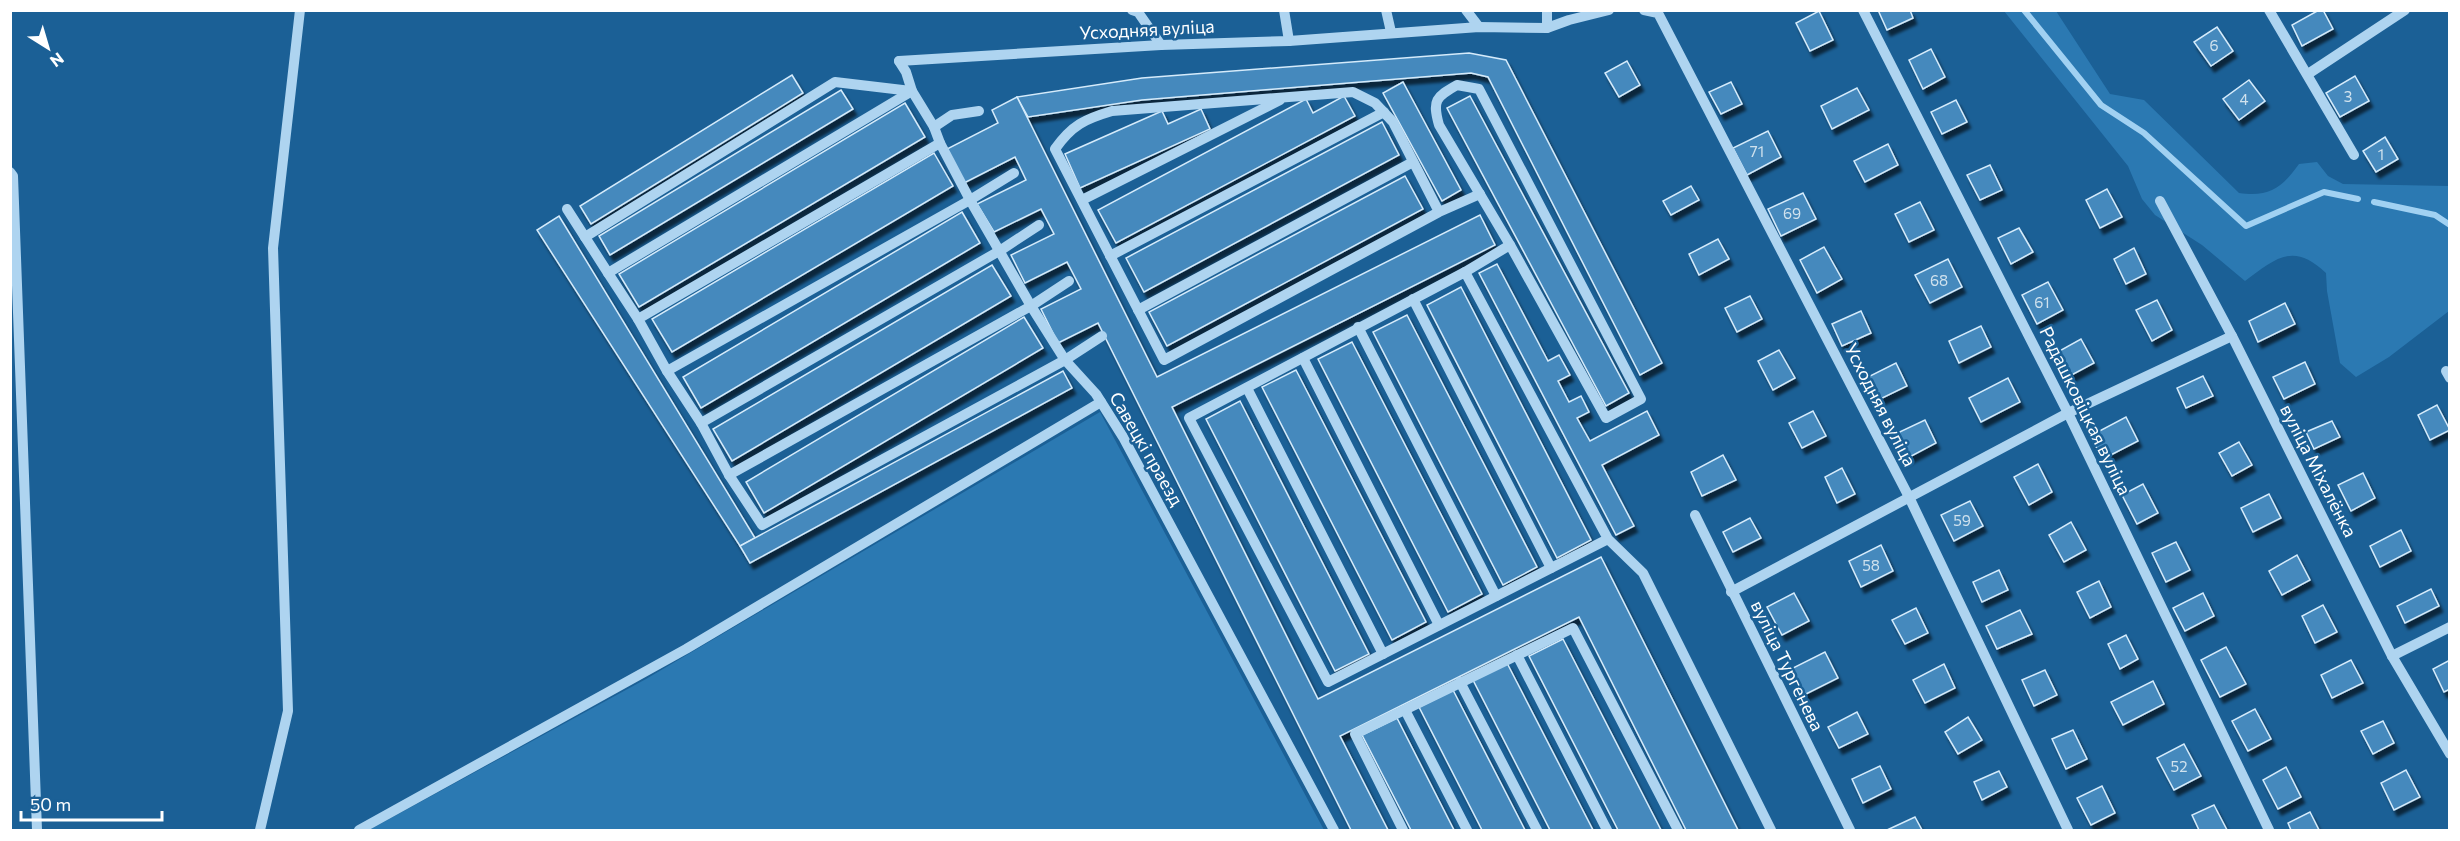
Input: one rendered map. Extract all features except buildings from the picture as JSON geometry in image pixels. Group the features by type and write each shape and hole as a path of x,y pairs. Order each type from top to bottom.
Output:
{"street":[{"path":"260,831 288,711 273,248 300,10"},
{"path":"1132,10 1138,12 1161,45"},
{"path":"1284,10 1289,41"},
{"path":"1386,10 1391,32"},
{"path":"1467,10 1479,27"},
{"path":"1547,10 1547,28"},
{"name":"Усходняя вуліца","path":"899,61 1161,45 1289,41 1479,27 1547,28 1609,10"},
{"name":"Усходняя вуліца","path":"1644,10 1658,14 1910,497 2068,831"},
{"name":"Радашковіцкая вуліца","path":"1863,10 2068,413 2269,831"},
{"path":"2269,10 2354,155"},
{"path":"2308,74 2405,10"},
{"name":"Савецкі праезд","path":"899,61 906,72 912,91 934,127 970,200 1001,250 1031,306 1065,360 1101,402 1123,437 1334,831"},
{"path":"585,237 836,82 912,91"},
{"path":"1457,86 1479,89 1641,399 1606,418 1510,245 1439,125 1434,108 1440,95 1457,86"},
{"path":"608,273 912,91"},
{"path":"1439,212 1393,122 1375,103 1353,92 1112,111 1086,119 1066,134 1055,149 1164,360 1439,212 1480,194"},
{"path":"1082,200 1286,97"},
{"path":"934,127 952,115 979,111"},
{"path":"1110,256 1384,112"},
{"path":"638,319 940,143"},
{"path":"1138,310 1413,162"},
{"path":"668,371 1014,173"},
{"path":"12,174 37,831"},
{"name":"вуліца Міхалёнка","path":"2160,201 2232,336 2392,656 2450,754"},
{"path":"567,209 638,319 701,423 729,475 762,525 1065,360 1102,336"},
{"path":"701,423 1001,250 1039,225"},
{"path":"1510,245 1465,272 1189,418 1328,682 1608,539"},
{"path":"1465,272 1608,539 1643,573 1771,831"},
{"path":"729,475 1031,306 1069,281"},
{"path":"1413,299 1551,568"},
{"path":"1358,327 1496,596"},
{"path":"1731,592 2068,413 2232,336"},
{"path":"1303,358 1439,625"},
{"path":"1247,388 1383,654"},
{"path":"359,831 686,649 1101,402"},
{"name":"вуліца Тургенева","path":"1695,515 1850,831"},
{"path":"2392,656 2450,627"},
{"path":"1403,831 1355,734 1573,628 1678,831"},
{"path":"1517,655 1607,831"},
{"path":"1460,682 1537,831"},
{"path":"1405,710 1467,831"}],"shaded area":[{"path":"2004,11 2056,11 2110,94 2144,100 2239,193 2258,194 2274,189 2286,180 2299,164 2317,162 2328,176 2343,184 2449,186 2449,311 2389,357 2356,377 2340,363 2326,273 2314,263 2294,256 2275,260 2245,281 2202,245 2155,215 2142,199 2128,166"},
{"path":"1100,412 1324,830 369,830 646,679"}],"waterway":[{"path":"2024,10 2101,105 2144,133 2246,226 2324,192 2358,199"},
{"path":"2374,202 2435,215 2450,225"}]}
